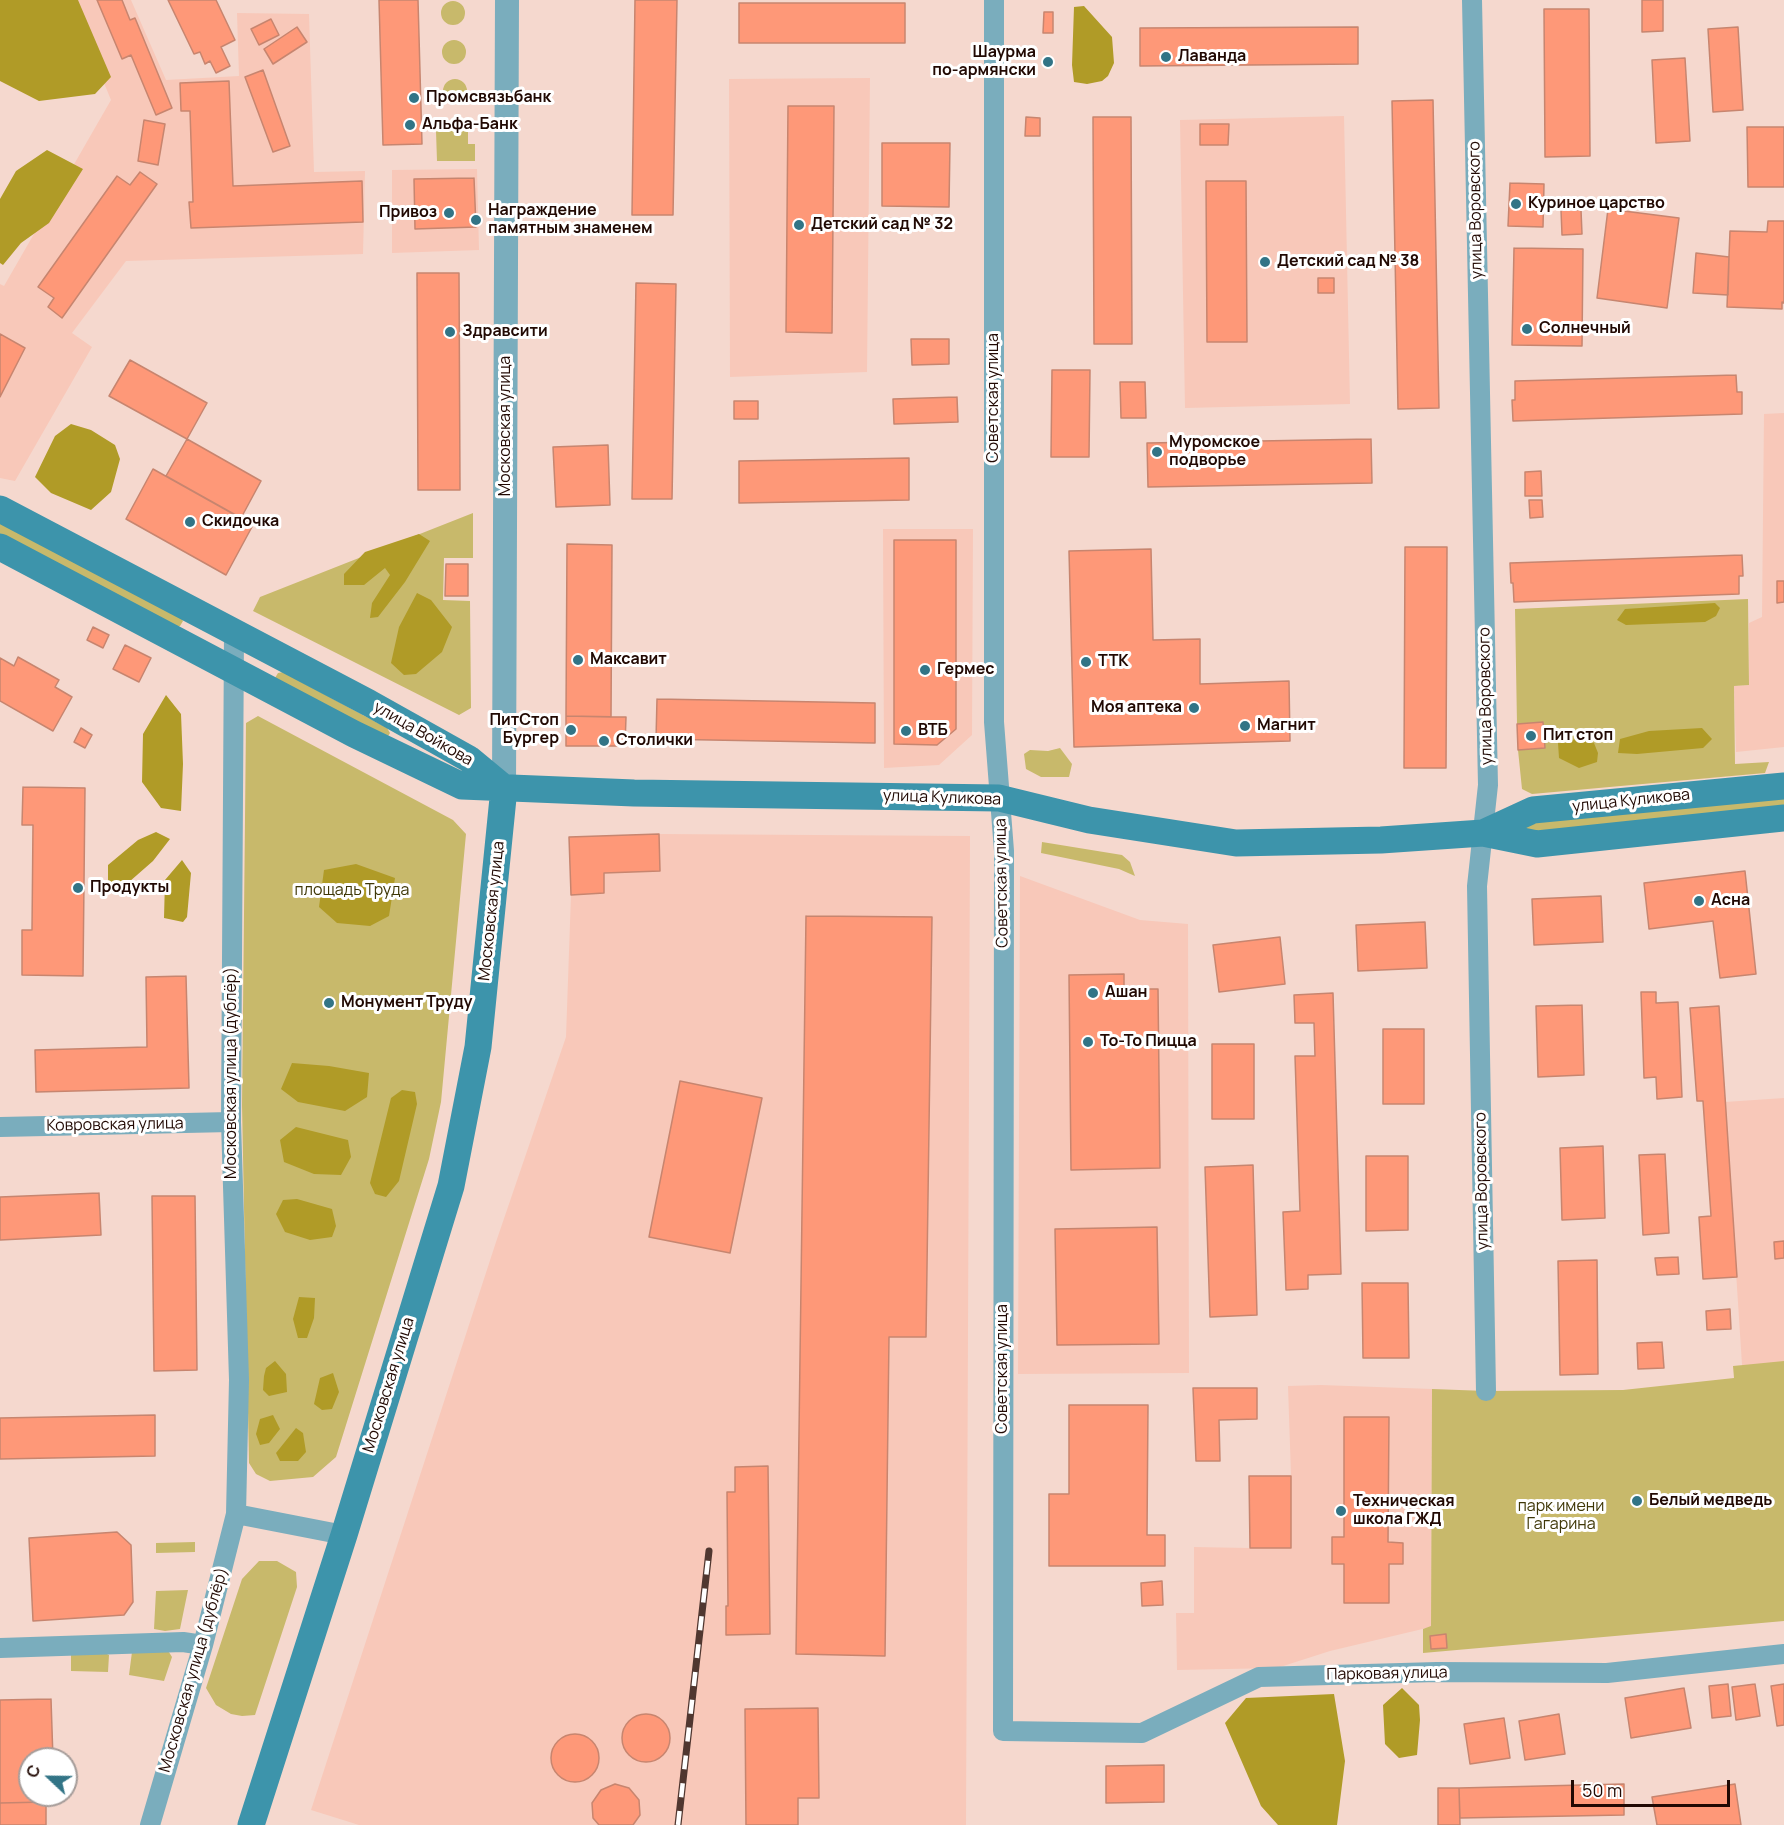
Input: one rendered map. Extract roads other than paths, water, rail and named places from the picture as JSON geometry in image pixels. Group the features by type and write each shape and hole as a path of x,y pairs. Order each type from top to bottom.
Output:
{"main road":[{"name":"улица Войкова","path":"0,508 369,703 469,759 504,788"},
{"name":"улица Войкова","path":"0,547 354,734 462,786 504,788"},
{"name":"улица Куликова","path":"1484,833 1533,810 1784,786"},
{"name":"улица Куликова","path":"504,788 634,793 999,798 1089,820 1236,843 1380,840 1484,833 1537,844 1784,818"},
{"name":"Московская улица","path":"251,1825 344,1535 451,1186 478,1047 504,788"}],"street":[{"name":"Московская улица","path":"504,788 507,0"},
{"name":"Советская улица","path":"994,0 994,722 1004,851 1003,1731"},
{"name":"улица Воровского","path":"1472,0 1488,785 1477,886 1486,1391"},
{"name":"Московская улица (дублёр)","path":"150,1825 203,1646 236,1514 239,1380 231,1122 234,632"},
{"name":"Ковровская улица","path":"0,1127 231,1122"},
{"path":"236,1514 344,1535"},
{"path":"0,1648 183,1642 203,1646"},
{"name":"Парковая улица","path":"1003,1731 1142,1733 1259,1677 1437,1672 1607,1673 1784,1654"}],"railway":[{"path":"678,1825 709,1551"}],"place":[{"name":"Лаванда","path":"1166,57"},
{"name":"Шаурма по-армянски","path":"1048,62"},
{"name":"Промсвязьбанк","path":"414,98"},
{"name":"Альфа-Банк","path":"410,125"},
{"name":"Куриное царство","path":"1516,204"},
{"name":"Привоз","path":"449,213"},
{"name":"Награждение памятным знаменем","path":"476,220"},
{"name":"Детский сад № 32","path":"799,225"},
{"name":"Детский сад № 38","path":"1265,262"},
{"name":"Солнечный","path":"1527,329"},
{"name":"Здравсити","path":"450,332"},
{"name":"Муромское подворье","path":"1157,452"},
{"name":"Скидочка","path":"190,522"},
{"name":"Максавит","path":"578,660"},
{"name":"ТТК","path":"1086,662"},
{"name":"Гермес","path":"925,670"},
{"name":"Моя аптека","path":"1194,708"},
{"name":"Магнит","path":"1245,726"},
{"name":"ПитСтоп Бургер","path":"571,730"},
{"name":"ВТБ","path":"906,731"},
{"name":"Пит стоп","path":"1531,736"},
{"name":"Столички","path":"604,741"},
{"name":"Продукты","path":"78,888"},
{"name":"Асна","path":"1699,901"},
{"name":"Ашан","path":"1093,993"},
{"name":"Монумент Труду","path":"329,1003"},
{"name":"То-То Пицца","path":"1088,1042"},
{"name":"Белый медведь","path":"1637,1501"},
{"name":"Техническая школа ГЖД","path":"1341,1511"}],"park label":[{"name":"площадь Труда","path":"352,891"},
{"name":"парк имени Гагарина","path":"1561,1516"}]}
